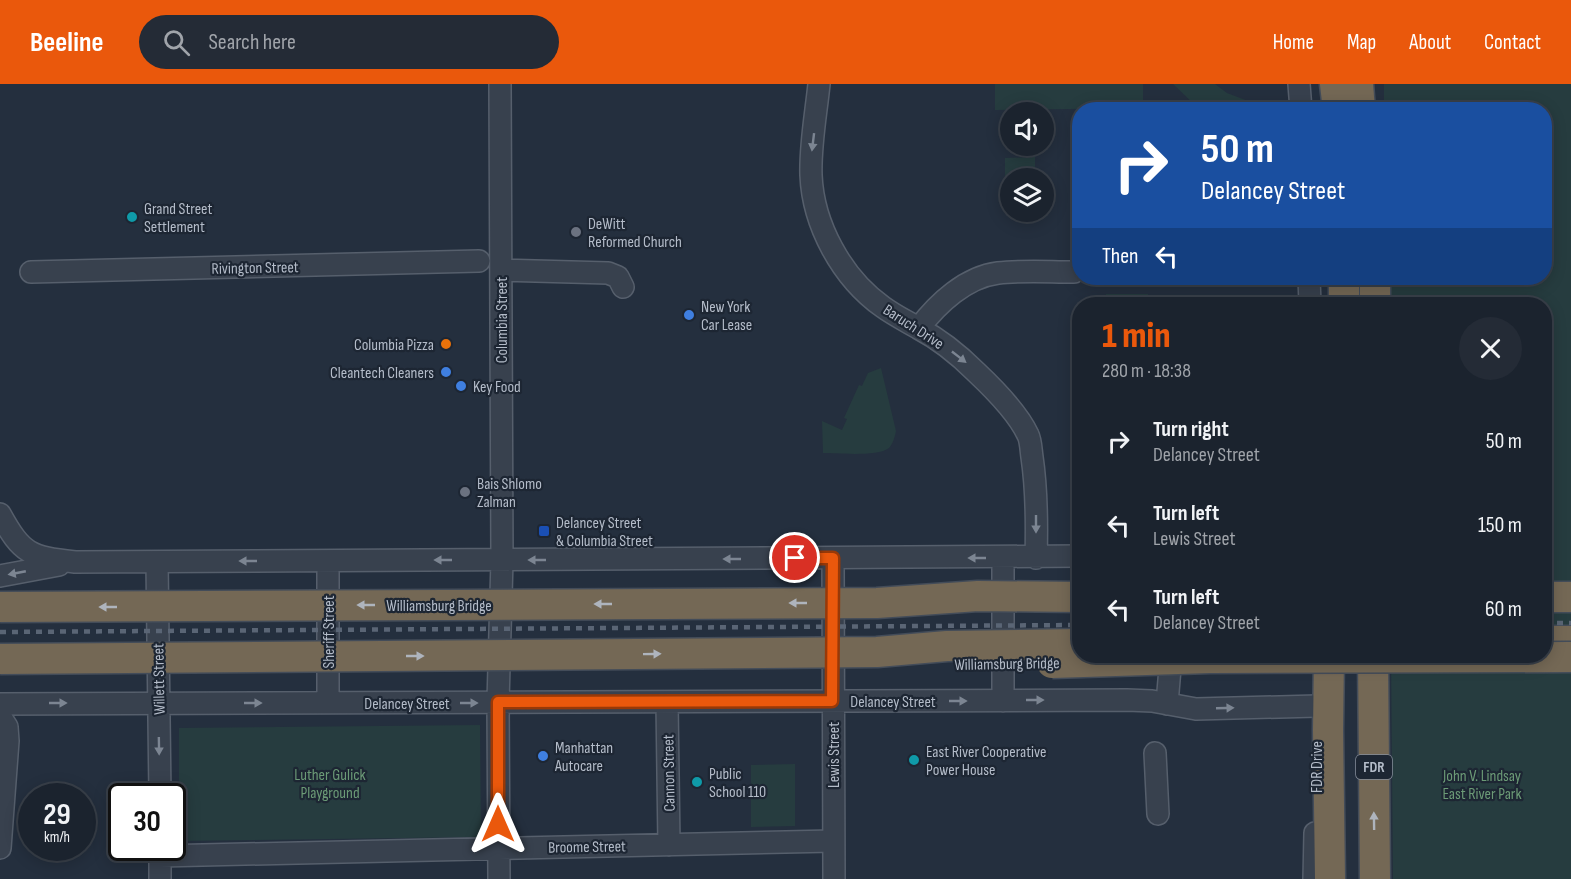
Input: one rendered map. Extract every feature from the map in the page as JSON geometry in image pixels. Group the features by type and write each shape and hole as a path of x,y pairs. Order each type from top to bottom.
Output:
{"highway":[{"path":"1318,84 1319,102"},
{"path":"1335,84 1337,102"},
{"path":"1358,84 1359,102"},
{"path":"1372,84 1372,102"},
{"name":"Williamsburg Bridge","path":"0,607 877,603 978,596 1072,597"},
{"path":"1552,597 1571,597"},
{"name":"Williamsburg Bridge","path":"877,603 984,611 1072,611"},
{"path":"1552,611 1571,611"},
{"path":"1552,641 1571,641"},
{"name":"Williamsburg Bridge","path":"0,659 877,652 947,646 1072,644"},
{"name":"Williamsburg Bridge","path":"877,652 950,665 1072,662"},
{"name":"Williamsburg Bridge","path":"1552,657 1571,657"},
{"path":"1329,663 1330,879"},
{"name":"FDR Drive","path":"1346,663 1348,879"},
{"name":"FDR","path":"1373,663 1375,879"}],"street":[{"name":"Columbia Street","path":"499,879 498,702 502,560 500,84"},
{"name":"Baruch Drive","path":"819,84 811,177 815,203 824,231 841,263 862,290 881,306 919,328 964,360 989,384 1029,436 1035,476 1036,558"},
{"path":"1299,84 1300,102"},
{"name":"Rivington Street","path":"31,272 479,261"},
{"path":"501,270 608,273 618,277 623,287"},
{"path":"919,328 932,311 959,288 980,278 998,273 1072,272"},
{"path":"0,514 13,538 26,550 45,558 75,562 1072,556"},
{"name":"Lewis Street","path":"833,558 834,879"},
{"path":"1003,558 1003,701"},
{"name":"Sheriff Street","path":"328,561 328,703"},
{"path":"0,576 75,562"},
{"name":"Willett Street","path":"157,562 160,783"},
{"path":"1167,704 1170,663"},
{"name":"FDR Drive","path":"1314,879 1316,663"},
{"name":"Delancey Street","path":"0,704 1136,700 1196,710 1317,706"},
{"name":"Cannon Street","path":"667,702 669,844"},
{"path":"0,716 7,727 8,741 0,847"},
{"path":"1155,753 1158,814"},
{"name":"Broome Street","path":"186,852 833,841"},
{"path":"160,861 160,879"}],"green space":[{"path":"995,84 1143,84 1143,102 1072,102 1072,109 1054,109 1054,102 1000,102 1000,110 995,110"},
{"path":"1173,84 1215,84 1227,93 1249,102 1192,102"},
{"name":"John V. Lindsay East River Park","path":"1384,84 1571,84 1571,879 1393,879 1391,663 1552,663 1552,297 1387,297 1386,285 1552,285 1552,102 1384,102"},
{"path":"1035,157 1035,168 1005,168 1005,158"},
{"path":"1106,294 1148,294 1148,297 1105,297"},
{"path":"881,368 896,431 889,448 867,454 823,453 822,421 842,430 847,419 844,418 859,385 862,386 868,373"},
{"name":"Luther Gulick Playground","path":"480,725 481,837 186,841 186,783 179,783 179,728"},
{"path":"795,764 795,826 751,827 751,765"}],"railway":[{"path":"1552,623 1571,623"},
{"path":"0,632 1072,625"}],"place":[{"name":"Grand Street Settlement","path":"132,217"},
{"name":"DeWitt Reformed Church","path":"576,232"},
{"name":"New York Car Lease","path":"689,315"},
{"name":"Columbia Pizza","path":"446,344"},
{"name":"Cleantech Cleaners","path":"446,372"},
{"name":"Key Food","path":"461,386"},
{"name":"Bais Shlomo Zalman","path":"465,492"},
{"name":"Delancey Street & Columbia Street","path":"544,531"},
{"name":"Manhattan Autocare","path":"543,756"},
{"name":"East River Cooperative Power House","path":"914,760"},
{"name":"Public School 110","path":"697,782"}],"route":[{"path":"498,824 498,702 832,701 833,558 795,558"}]}
